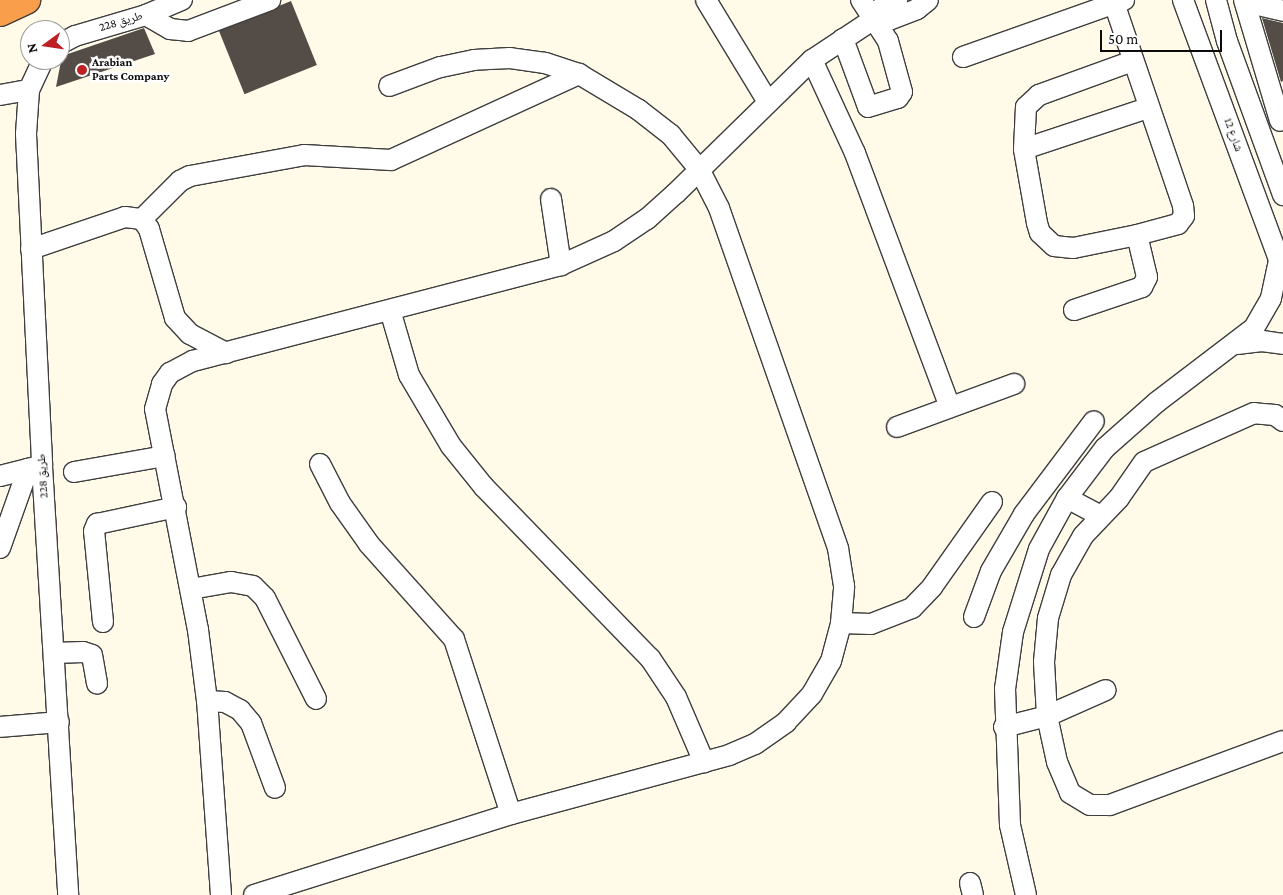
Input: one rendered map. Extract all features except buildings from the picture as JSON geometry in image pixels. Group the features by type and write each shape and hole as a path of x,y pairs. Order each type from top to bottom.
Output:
{"highway":[{"path":"0,12 26,0"}],"street":[{"name":"طريق 228","path":"70,39 146,15 182,0"},
{"path":"146,15 170,29 188,31 270,0"},
{"path":"706,0 768,102"},
{"path":"843,39 868,107 898,98 902,92 888,40 861,0"},
{"path":"221,895 207,701 191,589 155,408 162,384 181,366 561,265 614,241 647,219 812,60 874,19 882,7 897,0"},
{"path":"874,19 889,20 917,9 928,0"},
{"name":"شارع 12","path":"1183,0 1281,265"},
{"path":"1216,0 1283,196"},
{"path":"963,56 1118,1 1133,61 1184,211 1178,224 1137,235 1063,249 1046,240 1037,223 1024,149 1023,116 1031,100 1133,61"},
{"path":"1244,1 1276,89 1282,124"},
{"path":"1244,1 1283,11"},
{"path":"254,895 511,814 704,762 755,744 786,722 812,694 826,669 842,624 844,586 838,548 719,208 699,169 671,136 638,110 578,74 545,63 510,58 474,60 440,67 389,86"},
{"path":"812,60 855,153 950,407"},
{"name":"طريق 228","path":"38,70 29,90 26,134 31,249 35,467 54,653 68,895"},
{"path":"142,219 180,181 190,176 304,155 391,160 578,74"},
{"path":"1245,89 1267,101 1282,124"},
{"path":"0,95 29,90"},
{"path":"1024,149 1148,108"},
{"path":"551,199 561,265"},
{"path":"31,249 125,217 142,219"},
{"path":"142,219 148,229 175,318 190,334 226,353"},
{"path":"1074,310 1142,286 1147,277 1137,235"},
{"path":"1026,895 1010,825 1004,727 1005,689 1013,632 1039,549 1067,498 1105,448 1130,424 1237,344 1254,328 1266,309 1281,265"},
{"path":"390,310 409,375 451,446 484,487 650,658 676,697 704,762"},
{"path":"1237,344 1262,341 1283,344"},
{"path":"897,426 1014,384"},
{"path":"1283,421 1274,415 1254,413 1152,457 1138,469 1119,498 1101,516 1072,554 1053,597 1044,648 1048,716 1066,787 1082,802 1100,806 1283,742"},
{"path":"974,617 991,570 1011,536 1046,481 1094,421"},
{"path":"74,472 164,456"},
{"path":"320,464 340,503 369,544 454,639 511,814"},
{"path":"0,476 35,467"},
{"path":"0,548 35,467"},
{"path":"1067,498 1101,516"},
{"path":"842,624 871,624 912,608 932,587 992,502"},
{"path":"103,622 94,531 97,524 176,507"},
{"path":"1011,536 1039,549"},
{"path":"191,589 231,582 252,586 265,598 316,699"},
{"path":"54,653 83,652 92,655 97,684"},
{"path":"1004,727 1048,716 1106,690"},
{"path":"207,701 224,702 240,710 251,723 274,788"},
{"path":"0,727 59,722"}],"place":[{"name":"Arabian Parts Company","path":"82,70"}]}
